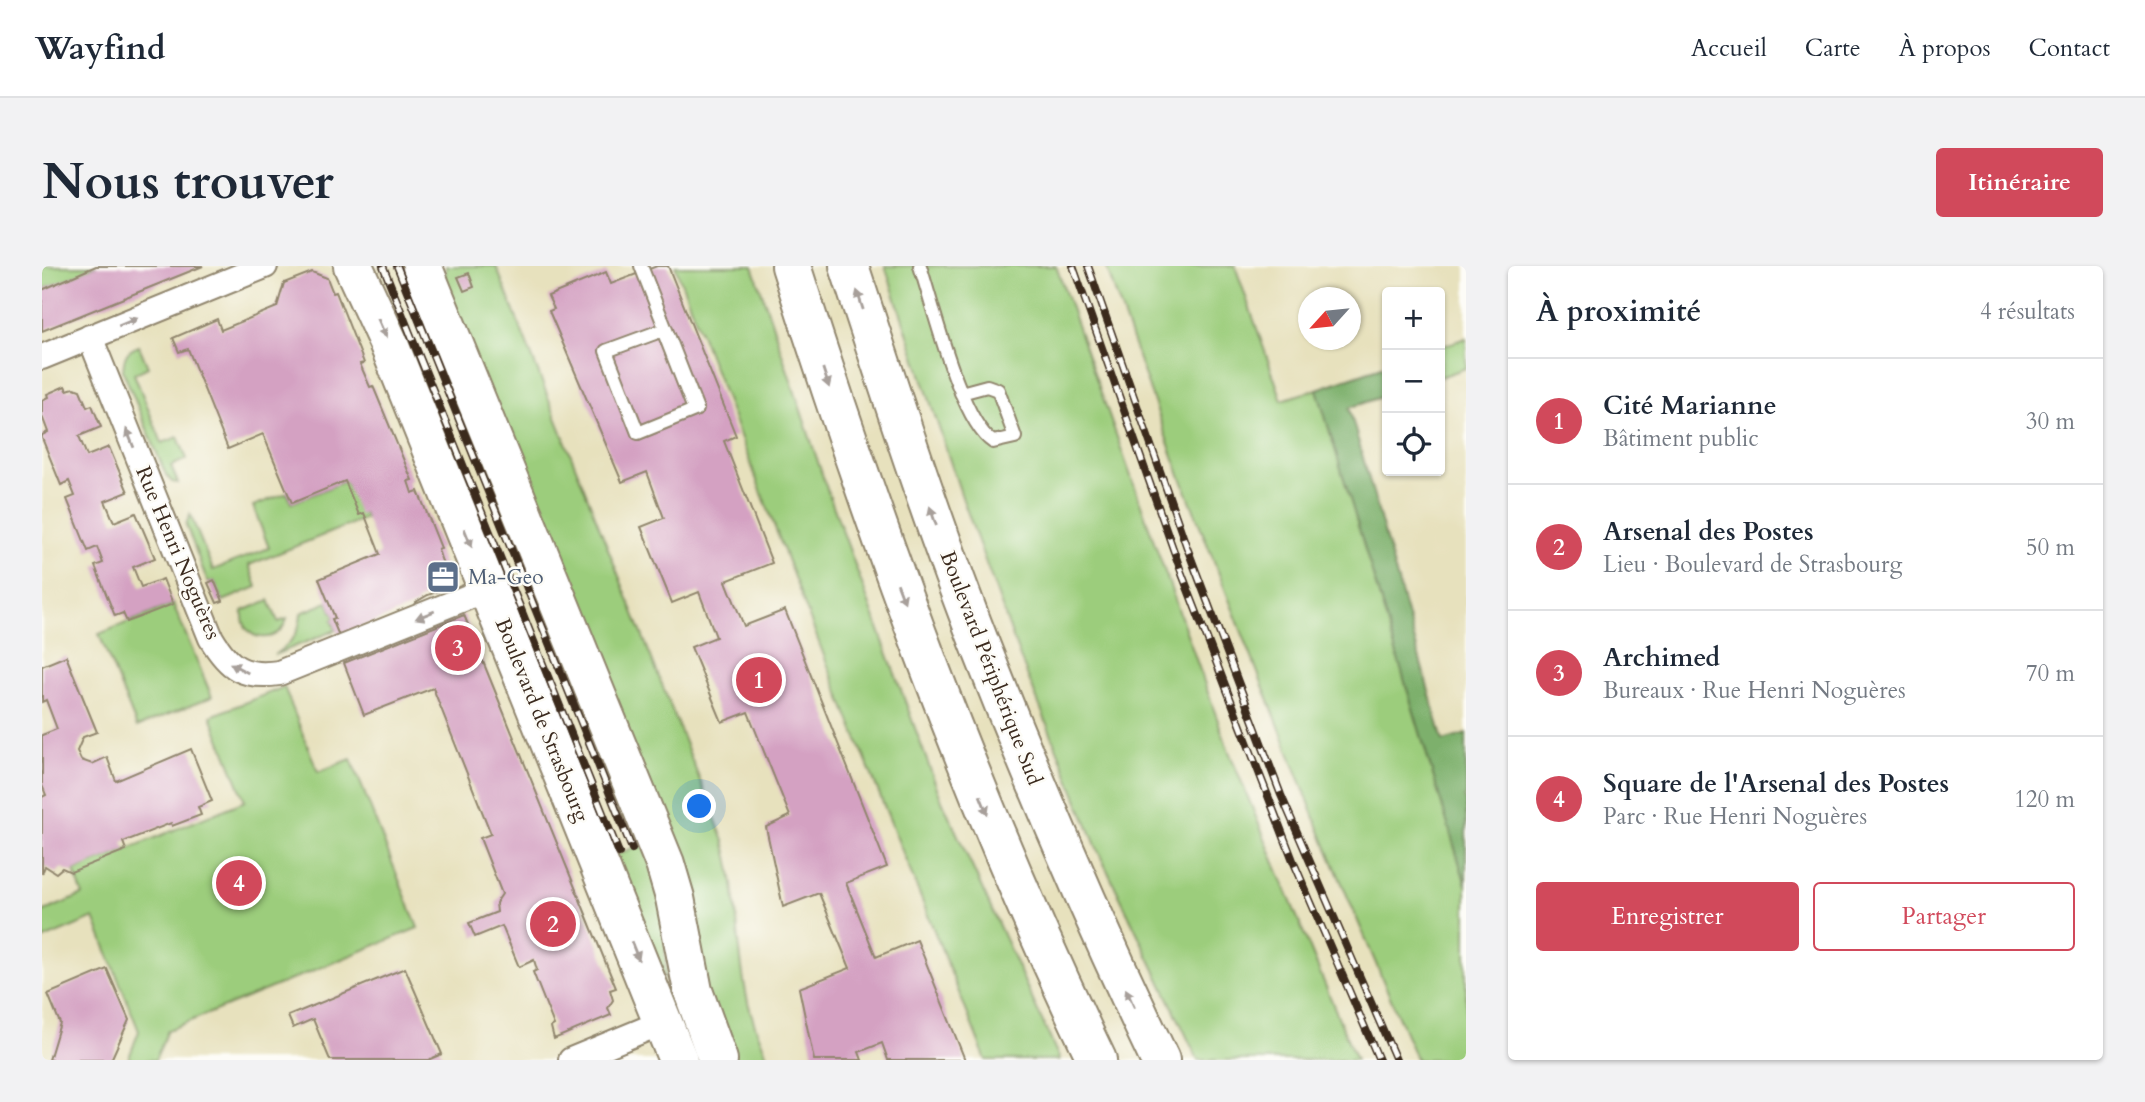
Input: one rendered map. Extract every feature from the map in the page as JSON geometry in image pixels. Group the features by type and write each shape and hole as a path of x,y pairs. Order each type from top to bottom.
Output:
{"main road":[{"name":"Boulevard de Strasbourg","path":"353,266 388,342 678,1060"},
{"path":"422,266 665,864 672,885 693,991 718,1060"},
{"path":"791,266 855,466 928,666 996,836 1097,1060"},
{"name":"Boulevard Périphérique Sud","path":"849,266 893,401 980,645 1078,883 1160,1060"},
{"path":"678,920 676,1009 685,1060"}],"street":[{"path":"42,357 265,266"},
{"name":"Rue Henri Noguères","path":"90,337 211,638 229,663 252,675 279,673 488,589"},
{"path":"571,1060 663,1022"}],"lane":[{"path":"641,266 697,409 638,433 606,351 663,330 692,404"},
{"path":"920,266 961,393 973,420 986,438 993,442 1015,437 998,390 987,386 961,393"}],"green space":[{"path":"42,266 96,266 96,267 42,290"},
{"path":"446,266 496,266 724,841 732,877 747,997 769,1060 727,1060 445,279"},
{"path":"675,266 753,266 827,489 940,796 1060,1060 986,1060 826,661"},
{"path":"885,266 1056,266 1228,749 1356,1060 1198,1060 1099,853 1020,657 963,500"},
{"path":"1106,266 1235,266 1282,400 1317,389 1466,885 1466,1060 1417,1060 1415,1056 1324,841 1175,462"},
{"path":"1466,338 1466,368 1445,375 1445,345"},
{"path":"139,346 148,367 134,374 162,443 178,437 187,459 171,466 178,483 172,482 166,475 123,371 126,355"},
{"path":"1382,367 1382,397 1349,408 1443,741 1466,734 1466,885 1317,389"},
{"path":"345,481 366,518 249,565 257,587 223,601 214,581 208,583 186,525 190,514 213,570 269,548 253,506 287,493 292,503"},
{"path":"269,600 278,622 287,619 283,628 269,637 253,635 247,630 243,611"},
{"path":"328,602 335,618 332,620 336,630 274,655 294,637 301,613"},
{"path":"173,604 212,697 137,727 99,634"},
{"path":"284,687 318,772 351,759 418,928 168,1030 155,1060 128,1060 139,1031 94,918 42,940 42,912 83,895 74,871 245,801 211,716"},
{"path":"643,844 664,907 666,981 608,858"}],"building":[{"path":"96,266 203,266 42,331 42,290"},
{"path":"657,266 668,266 736,436 724,441 772,563 726,581 744,626 785,610 887,867 846,883 876,957 917,940 965,1060 888,1060 882,1043 859,1052 862,1060 814,1060 799,988 850,968 819,893 783,907 766,827 790,816 748,712 722,722 691,647 716,637 699,592 672,603 641,527 664,518 647,472 622,482 549,311 554,309 548,296 606,272 611,284"},
{"path":"312,272 327,278 333,293 336,292 364,363 360,364 370,387 373,386 412,480 408,481 412,493 418,491 453,586 428,595 416,602 417,605 339,636 332,619 335,618 319,579 380,554 364,513 359,515 345,481 292,503 263,434 228,449 188,349 179,352 173,338 217,319 221,330 277,307 284,283"},
{"path":"469,273 474,287 464,291 458,277"},
{"path":"65,386 67,390 80,390 87,407 92,405 101,427 79,436 87,456 109,447 128,492 105,501 114,522 136,513 155,558 133,567 141,587 163,579 173,604 127,622 123,613 115,616 95,566 103,563 97,547 88,551 67,499 75,496 69,481 61,485 42,438 42,435 48,432 42,416 42,400 48,397 47,394"},
{"path":"214,580 223,601 217,603 208,583"},
{"path":"464,615 616,988 610,990 613,1000 608,1008 611,1015 554,1039 551,1027 554,1025 533,972 537,970 534,960 519,967 502,926 475,937 469,923 497,912 496,903 502,894 480,838 491,834 433,688 364,715 344,663"},
{"path":"66,656 97,732 83,737 77,751 81,760 92,764 107,757 116,781 191,749 212,801 198,807 201,815 172,826 171,823 123,842 126,850 71,872 62,868 56,873 45,866 42,874 42,797 46,795 42,785 42,735 57,729 46,700 42,702 42,666"},
{"path":"405,968 442,1054 428,1060 330,1060 313,1019 293,1028 288,1016"},
{"path":"107,969 129,1020 111,1060 49,1060 60,1023 48,994"}],"railway":[{"path":"383,266 619,853"},
{"path":"397,266 632,849"},
{"path":"1073,266 1182,574 1294,863 1379,1060"},
{"path":"1088,266 1186,545 1281,795 1396,1060"}],"place":[{"name":"Ma-Geo","path":"443,577"},
{"name":"Archimed","path":"458,648"},
{"name":"Cité Marianne","path":"759,680"},
{"name":"Square de l'Arsenal des Postes","path":"239,883"},
{"name":"Arsenal des Postes","path":"553,924"}]}
